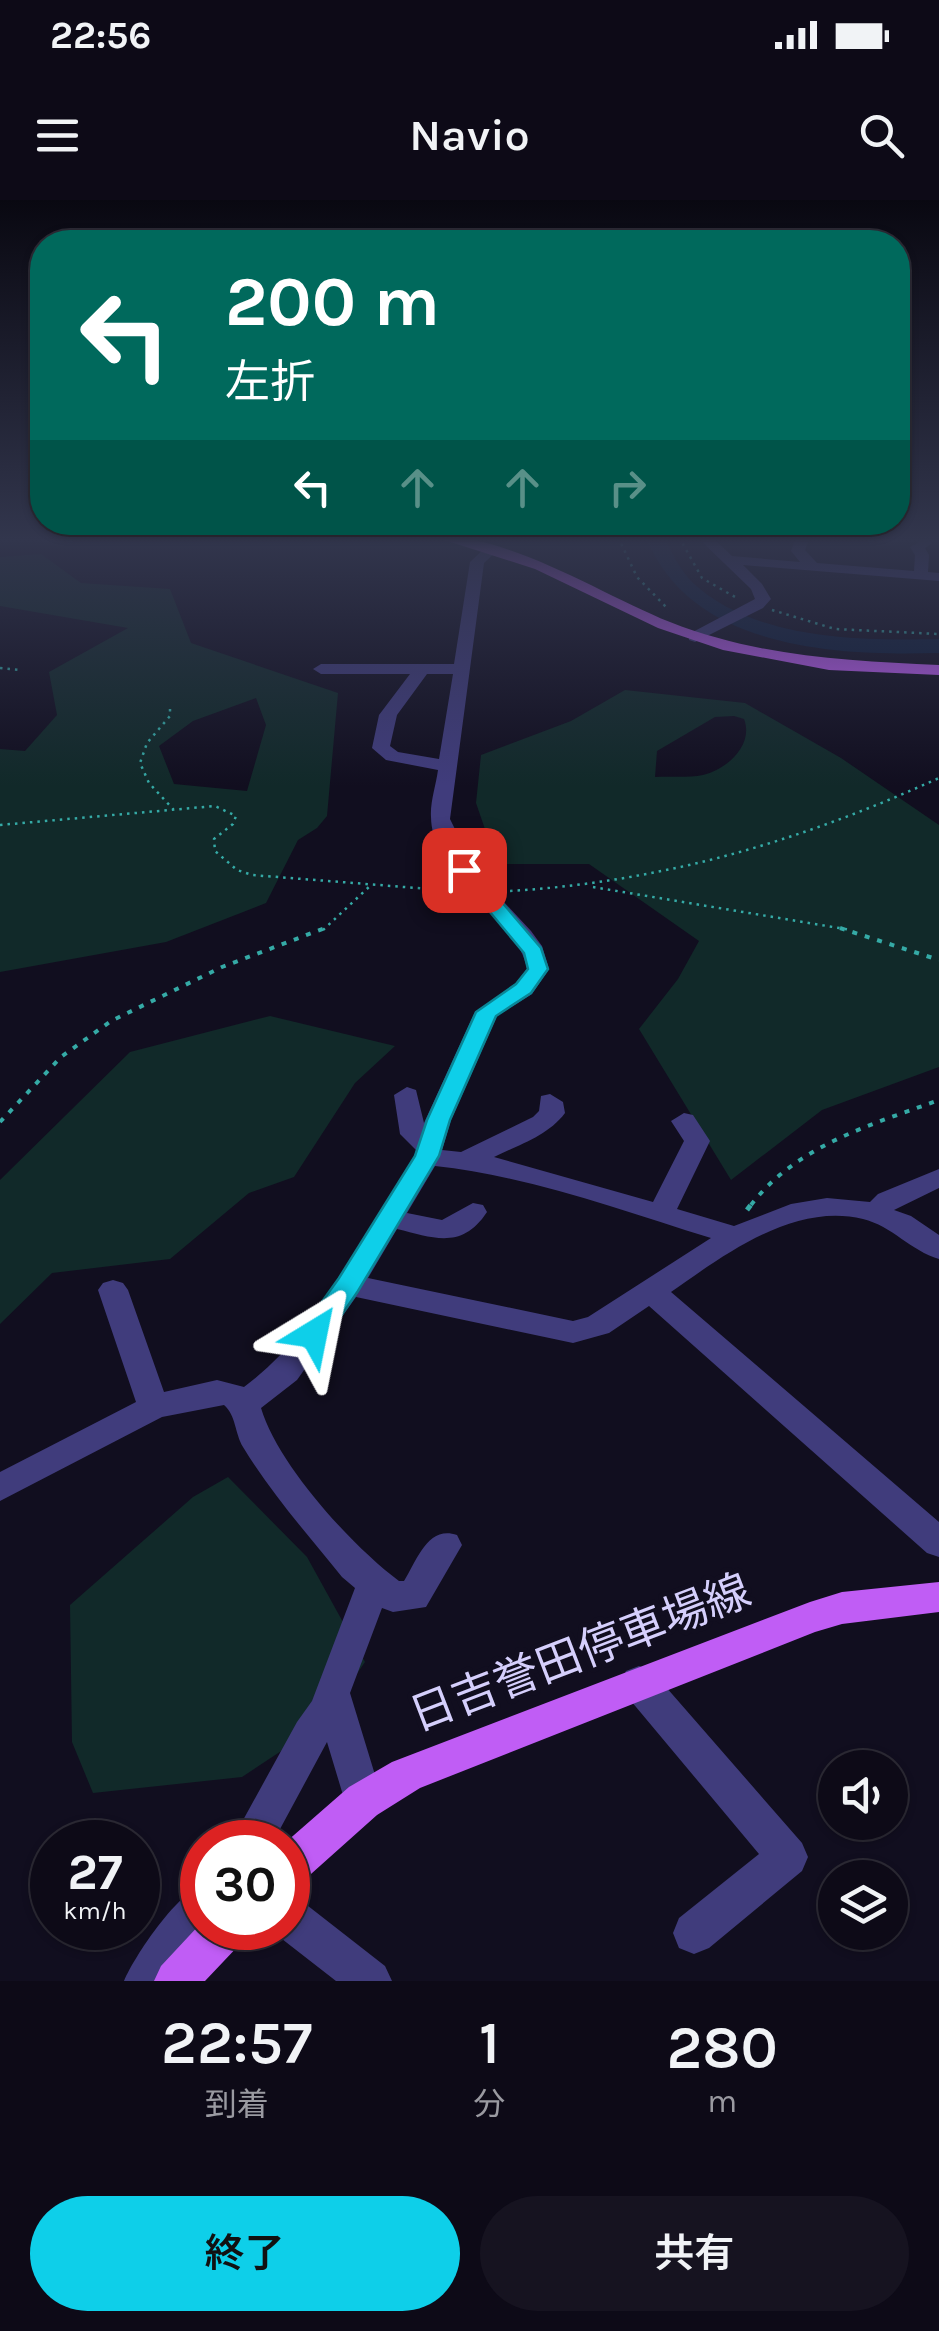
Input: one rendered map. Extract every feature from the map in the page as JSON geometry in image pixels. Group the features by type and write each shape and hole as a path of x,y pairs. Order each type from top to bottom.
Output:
{"main road":[{"path":"658,620 695,637 752,652 828,665 939,670"},
{"name":"日吉誉田停車場線","path":"310,1848 363,1801 406,1774 458,1752 842,1608 939,1597"},
{"path":"176,1981 205,1950"}],"street":[{"path":"244,1404 286,1372 349,1285 428,1152 487,1012 524,988 538,969 534,952 480,892 449,847 440,820 468,620"},
{"path":"695,637 727,620"},
{"path":"321,668 460,669"},
{"path":"422,670 388,715 381,748 392,756 446,766"},
{"path":"407,1094 413,1134 428,1152 662,1212 732,1235"},
{"path":"466,1160 535,1128 552,1114 550,1102"},
{"path":"662,1212 697,1141 684,1121"},
{"path":"875,1212 888,1200 938,1178"},
{"path":"349,1285 458,1304 573,1332 598,1324 732,1235 814,1205 875,1212 909,1227 939,1249"},
{"path":"389,1218 447,1231 473,1212"},
{"path":"113,1290 154,1406"},
{"path":"650,1291 939,1543"},
{"path":"0,1488 154,1406 218,1392 233,1394 244,1404 254,1438 276,1471 354,1567 393,1597 414,1596 445,1545"},
{"path":"363,1801 341,1724 331,1706 331,1693 374,1584"},
{"path":"638,1682 788,1858 694,1933"},
{"path":"263,1820 310,1735 331,1706"},
{"path":"310,1934 370,1981"},
{"path":"146,1981 180,1935"}],"path":[{"path":"806,620 835,629 939,634"},
{"path":"0,668 21,670"},
{"path":"170,709 170,716 146,740 138,760 143,779 174,810"},
{"path":"0,826 215,806 234,812 233,824 213,844 215,851 237,870 270,879 480,892 644,879 781,841 939,778"},
{"path":"0,1122 61,1057 111,1021 222,968 322,931 370,886"},
{"path":"586,886 675,904 772,914 842,928 939,960"},
{"path":"732,1235 765,1186 812,1152 939,1100"}],"green space":[{"path":"82,620 182,620 191,643 338,693 327,816 298,840 266,903 166,942 0,972 0,749 25,751 57,715 49,672 128,628","holes":["256,698 266,725 247,791 174,784 159,746 193,721"]},
{"path":"625,690 745,703 841,758 939,825 939,1067 822,1110 731,1180 639,1029 678,979 699,941 589,864 497,864 476,803 481,755 571,721","holes":["715,717 744,719 742,746 721,767 697,776 655,777 657,751"]},
{"path":"270,1016 395,1046 355,1083 294,1177 249,1193 170,1259 52,1273 0,1324 0,1180 130,1052"},
{"path":"228,1477 307,1557 365,1662 322,1724 242,1777 93,1793 72,1742 70,1605 193,1497"}],"waterway":[{"path":"740,620 772,631 843,643 939,646"}],"route":[{"path":"314,1334 349,1285 427,1156 438,1120 487,1012 524,988 538,969 534,952 464,870"}]}
